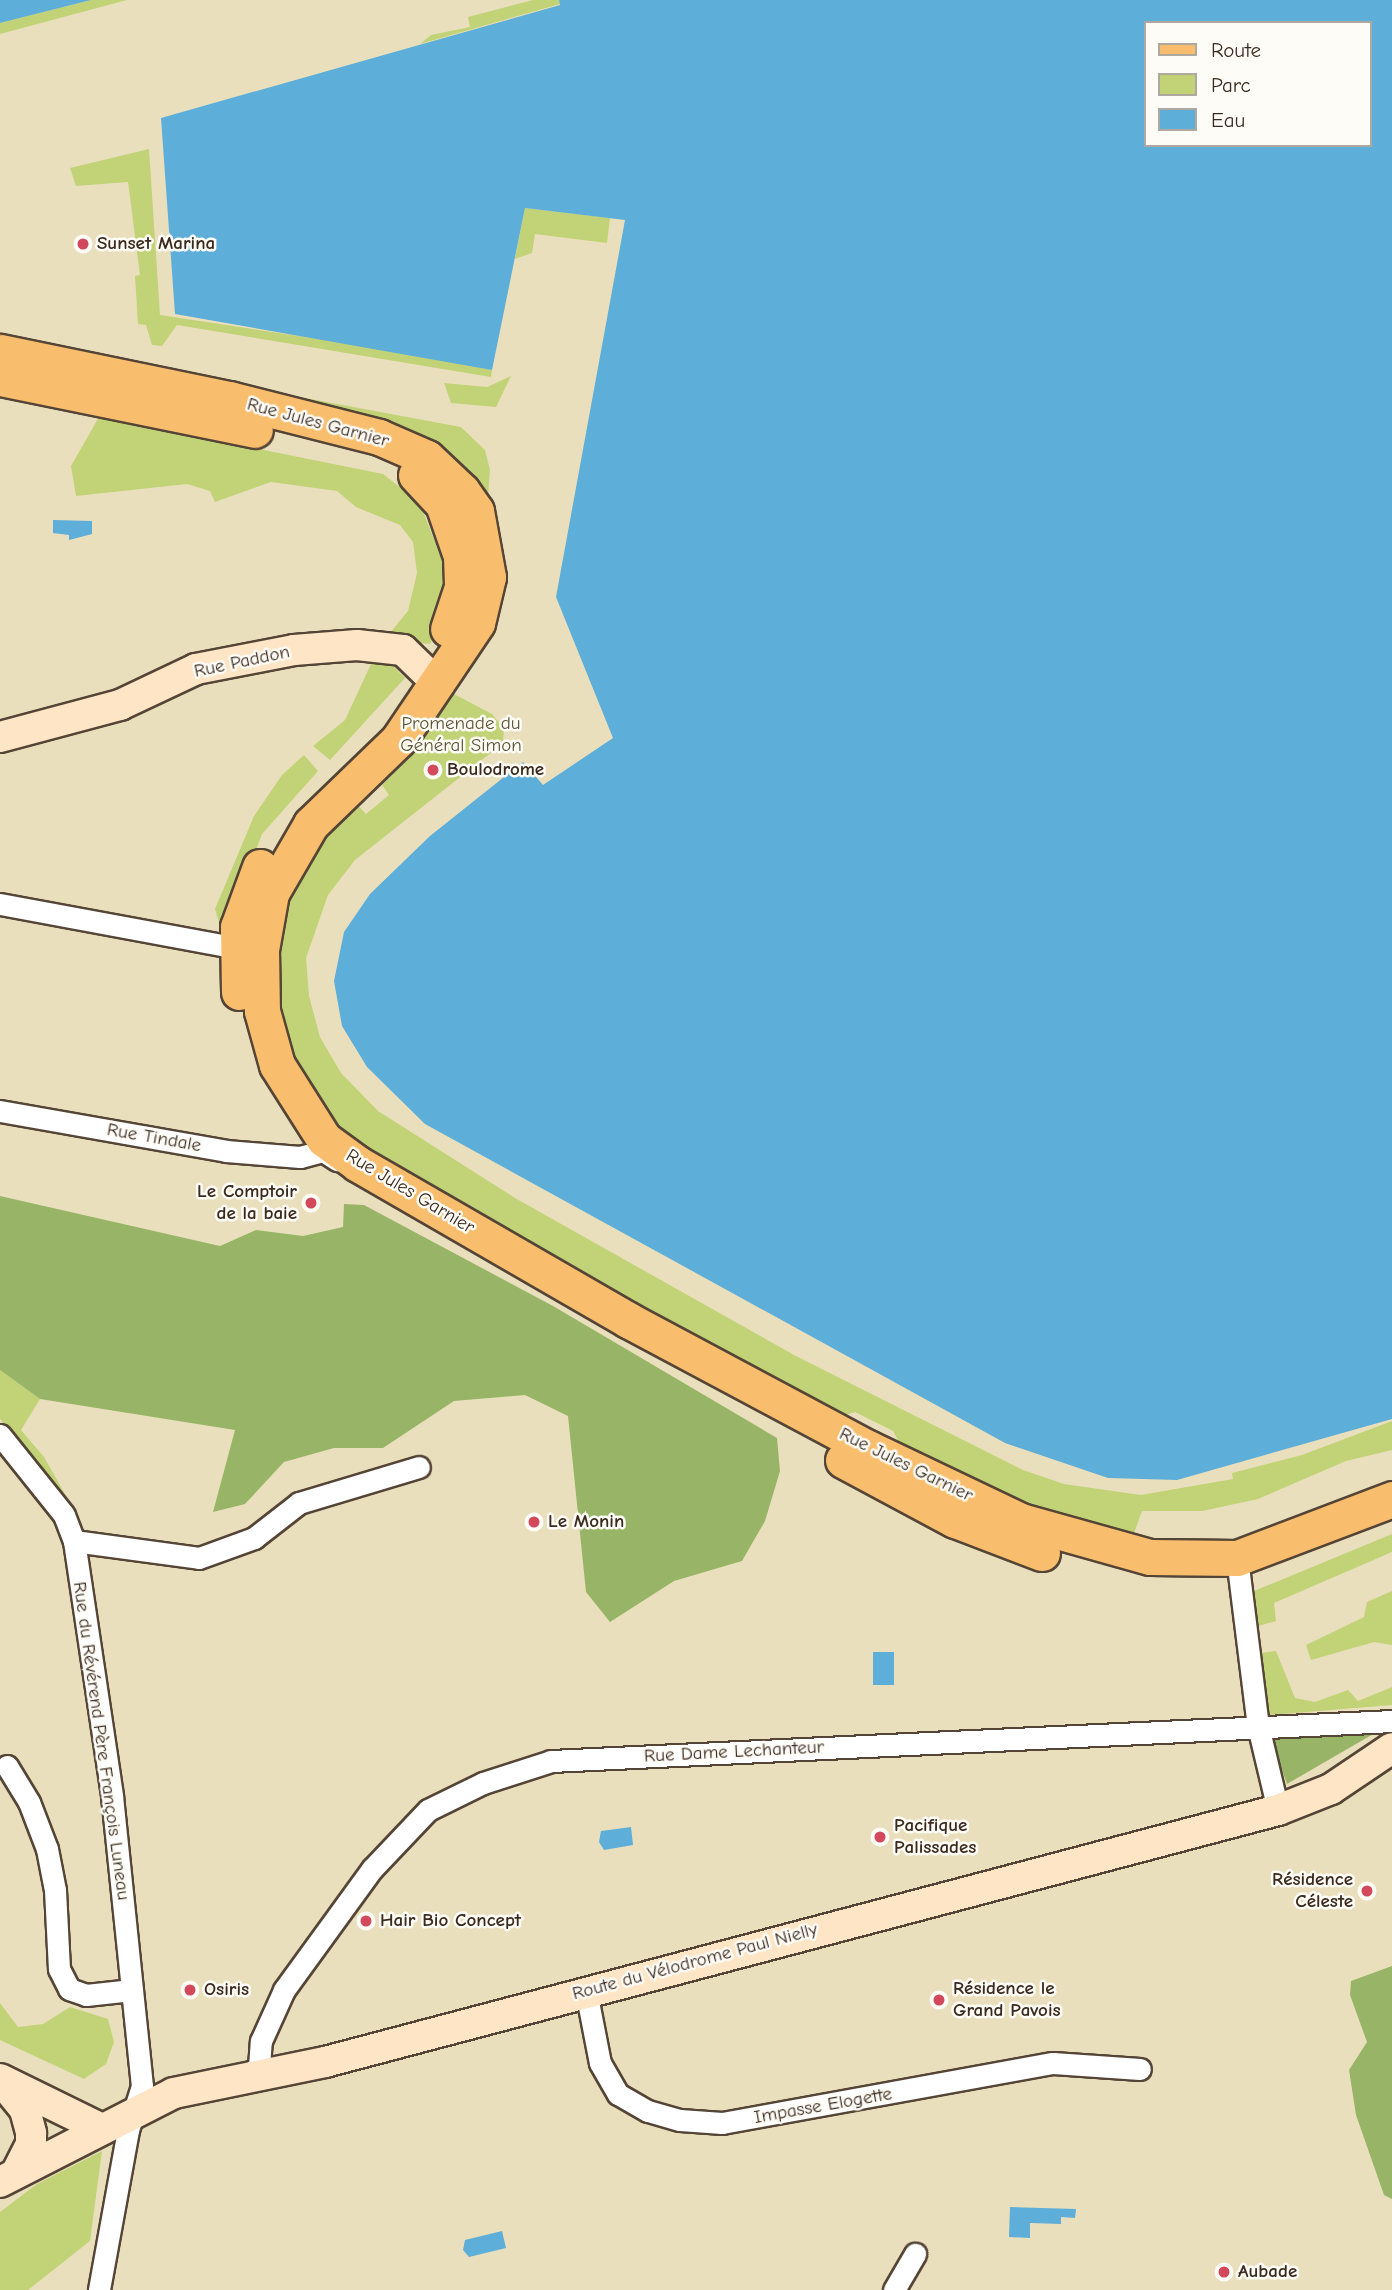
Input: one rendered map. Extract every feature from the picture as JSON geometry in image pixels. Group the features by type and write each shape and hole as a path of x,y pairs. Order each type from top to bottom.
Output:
{"main road":[{"name":"Rue Jules Garnier","path":"0,352 229,399 379,437 427,458 462,491 476,511 488,577 477,623 432,677 388,716 274,839 248,892 237,948 240,1005 257,1065 285,1119 309,1153 341,1180 889,1485 984,1532 1056,1558 1142,1576 1143,1564 1187,1568 1311,1552 1367,1523 1392,1517"},
{"name":"Rue Jules Garnier","path":"10,377 384,458 422,478 443,504 470,592 457,632 392,746 311,824 271,892 261,950 262,1011 277,1065 324,1139 386,1181 628,1320 856,1442 1050,1530 1150,1557 1229,1564 1392,1499"},
{"path":"984,1532 991,1524 1001,1524 1028,1535 1050,1530"}],"street":[{"name":"Rue Paddon","path":"0,737 120,705 196,669 294,650 357,645 393,648 403,650 432,677"},
{"path":"237,948 246,945 254,910 271,892"},
{"path":"0,904 237,948 246,954 249,1001 262,1011"},
{"path":"289,1087 289,1110 313,1142 309,1153 323,1151 369,1182 386,1181"},
{"name":"Rue Tindale","path":"0,1111 226,1151 300,1157 309,1153"},
{"name":"Rue du Révérend Père François Luneau","path":"0,1435 64,1515 74,1541 112,1796 142,2086 134,2112 99,2290"},
{"path":"74,1541 199,1558 254,1538 299,1503 419,1467"},
{"path":"1229,1564 1258,1726 1278,1810"},
{"name":"Rue Dame Lechanteur","path":"235,2084 259,2067 261,2041 284,1990 372,1869 428,1810 484,1783 551,1761 1392,1721"},
{"name":"Route du Vélodrome Paul Nielly","path":"9,2177 174,2094 235,2084 1278,1810 1331,1789 1392,1748"},
{"path":"7,1766 29,1802 47,1849 55,1890 59,1969 69,1989 86,1995 132,1990"},
{"name":"Impasse Elogette","path":"586,1991 600,2063 618,2094 648,2111 680,2120 733,2122 1053,2063 1140,2069"},
{"path":"0,2079 102,2129"},
{"path":"0,2079 28,2120 31,2144 9,2177"},
{"path":"894,2290 915,2254"}],"green space":[{"path":"91,0 127,0 0,34 0,23"},
{"path":"533,0 559,0 560,4 420,44 431,35 470,27 468,17"},
{"path":"149,149 160,315 417,354 492,370 491,377 177,325 162,346 152,345 146,325 138,324 135,276 140,275 128,182 76,186 70,168"},
{"path":"525,208 610,218 607,243 535,234 532,253 515,259"},
{"path":"0,341 461,427 485,450 490,470 487,511 445,456"},
{"path":"511,376 496,407 451,403 444,383 487,387"},
{"path":"99,417 383,474 419,502 447,571 439,628 430,644 385,639 408,611 417,573 413,542 400,525 356,507 337,491 271,482 215,502 210,491 187,484 76,496 71,466"},
{"path":"371,664 391,664 405,678 330,760 313,746 345,720"},
{"name":"Promenade du Général Simon","path":"454,694 492,714 504,729 503,742 510,746 492,752 355,860 328,895 306,958 309,996 320,1037 341,1073 378,1111 515,1198 794,1355 1023,1470 1064,1484 1141,1495 1233,1479 1232,1473 1302,1455 1392,1421 1392,1450 1346,1461 1258,1499 1202,1511 1142,1511 1133,1536 1056,1521 901,1446 893,1431 855,1412 839,1417 544,1259 338,1131 289,1058 277,1016 278,917 294,875 352,799 366,814 389,795 382,785 408,759 424,724"},
{"path":"304,755 318,771 262,834 231,918 220,926 215,909 254,816 282,775"},
{"path":"0,1196 220,1246 256,1230 303,1236 343,1227 344,1204 364,1205 553,1306 777,1438 780,1471 765,1521 742,1561 674,1581 610,1622 586,1592 568,1416 525,1395 454,1401 383,1448 334,1448 284,1462 245,1504 213,1512 235,1430 40,1399 0,1370"},
{"path":"0,1370 40,1399 21,1430 44,1457 69,1501 0,1419"},
{"path":"1392,1534 1392,1552 1274,1603 1276,1621 1258,1626 1254,1591"},
{"path":"1392,1591 1392,1645 1374,1642 1311,1660 1306,1645 1364,1617 1367,1602"},
{"path":"1276,1651 1295,1698 1315,1702 1348,1690 1358,1701 1392,1687 1392,1705 1269,1715 1260,1653"},
{"path":"1374,1728 1375,1733 1287,1784 1271,1739 1280,1730 1311,1736 1360,1733"},
{"path":"1392,1966 1392,2199 1384,2195 1356,2115 1349,2070 1367,2042 1350,1995 1351,1981"},
{"path":"0,2003 18,2027 43,2024 70,2007 108,2019 114,2042 106,2064 84,2079 0,2040"},
{"path":"102,2151 90,2241 28,2290 0,2290 0,2212 37,2184"}],"water":[{"path":"0,0 91,0 0,23"},
{"path":"559,0 1392,0 1392,1419 1177,1480 1108,1478 1005,1443 425,1124 367,1067 342,1026 334,981 344,932 370,894 430,836 523,762 543,785 613,738 556,597 625,220 525,208 492,370 175,314 161,118 560,5"},
{"path":"53,520 92,521 92,534 69,540 69,535 53,533"},
{"path":"873,1652 894,1652 894,1685 873,1685"},
{"path":"631,1827 633,1845 604,1850 599,1842 601,1831"},
{"path":"1010,2207 1076,2209 1075,2218 1061,2217 1061,2224 1030,2223 1030,2238 1009,2237"},
{"path":"502,2231 506,2248 469,2257 463,2250 465,2240"}],"place":[{"name":"Sunset Marina","path":"83,244"},
{"name":"Boulodrome","path":"433,770"},
{"name":"Le Comptoir de la baie","path":"311,1203"},
{"name":"Le Monin","path":"534,1522"},
{"name":"Pacifique Palissades","path":"880,1837"},
{"name":"Résidence Céleste","path":"1367,1891"},
{"name":"Hair Bio Concept","path":"366,1921"},
{"name":"Osiris","path":"190,1990"},
{"name":"Résidence le Grand Pavois","path":"939,2000"},
{"name":"Aubade","path":"1224,2272"}]}
